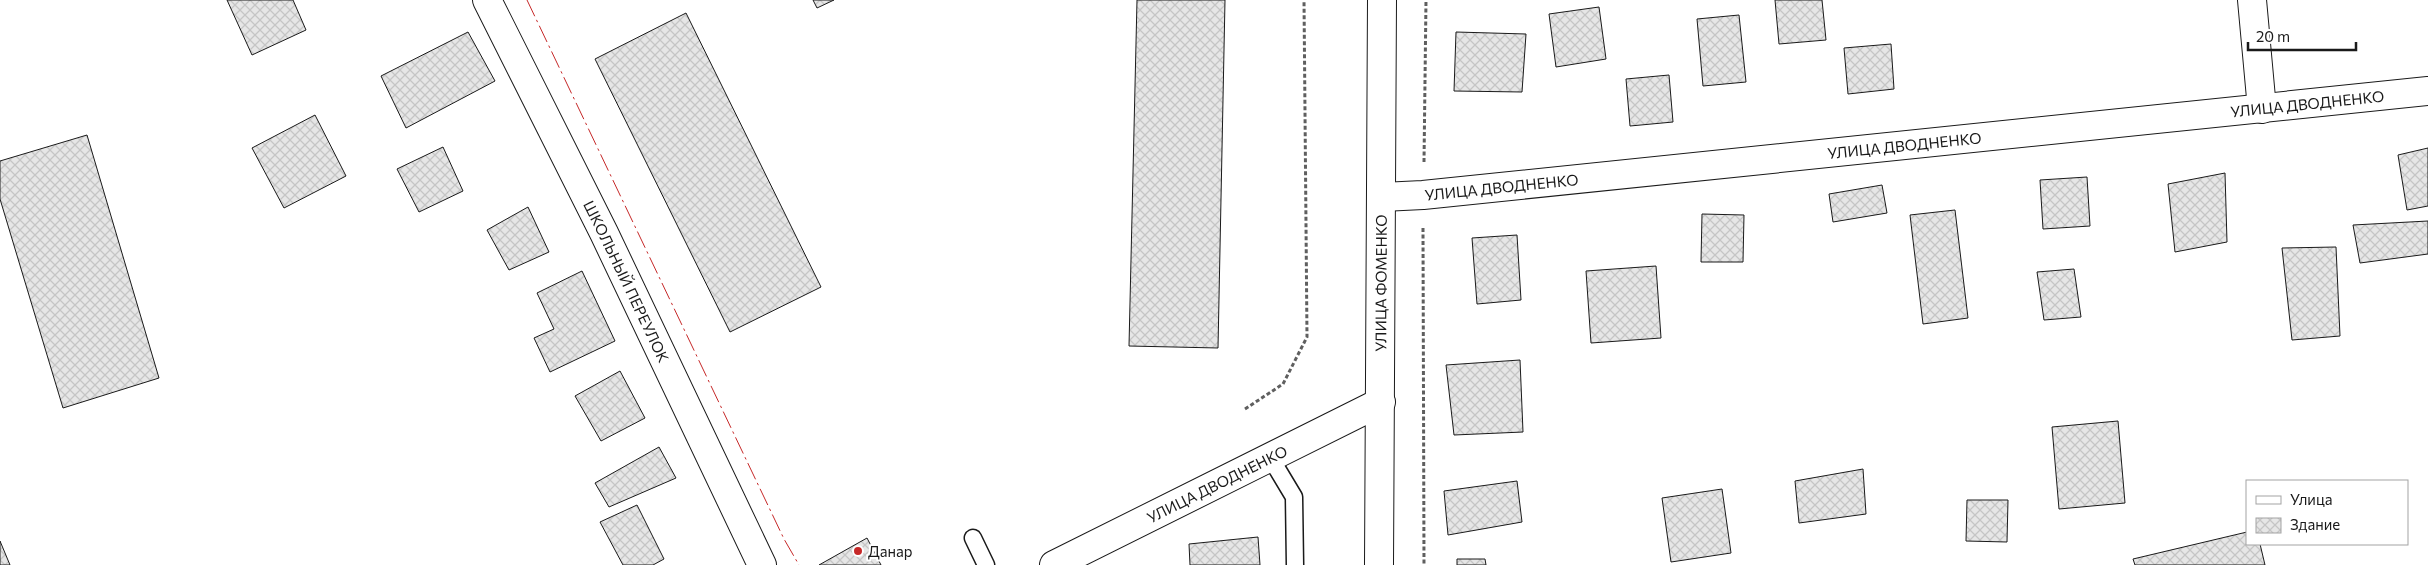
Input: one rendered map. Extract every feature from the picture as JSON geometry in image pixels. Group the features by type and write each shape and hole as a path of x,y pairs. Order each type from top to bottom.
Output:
{"street":[{"name":"ШКОЛЬНЫЙ ПЕРЕУЛОК","path":"487,0 604,233 762,565"},
{"name":"УЛИЦА ФОМЕНКО","path":"1379,565 1382,0"},
{"path":"2252,0 2262,109"},
{"name":"УЛИЦА ДВОДНЕНКО","path":"1382,197 1423,195 2428,91"},
{"name":"УЛИЦА ДВОДНЕНКО","path":"1054,565 1381,402"}],"lane":[{"path":"1270,457 1294,497 1295,565"},
{"path":"973,538 986,565"}],"path":[{"path":"1245,409 1283,384 1307,337 1304,0"},
{"path":"1424,565 1423,195 1426,0"}],"building":[{"path":"227,0 293,0 306,30 252,55"},
{"path":"813,0 834,0 817,8"},
{"path":"1137,0 1225,0 1218,348 1129,346"},
{"path":"1775,0 1822,0 1826,40 1779,44"},
{"path":"1599,7 1606,59 1556,67 1549,14"},
{"path":"686,13 821,287 730,332 595,59"},
{"path":"1739,15 1746,82 1703,86 1697,19"},
{"path":"468,32 495,81 406,128 381,76"},
{"path":"1456,32 1526,34 1522,92 1454,91"},
{"path":"1891,44 1894,89 1848,94 1844,48"},
{"path":"1669,75 1673,122 1630,126 1626,79"},
{"path":"315,115 346,176 284,208 252,148"},
{"path":"87,135 159,378 63,408 0,199 0,161"},
{"path":"443,147 463,191 419,212 397,169"},
{"path":"2428,148 2428,206 2407,210 2398,155"},
{"path":"2225,173 2227,242 2175,252 2168,184"},
{"path":"2087,177 2090,226 2043,229 2040,180"},
{"path":"1882,185 1887,213 1833,222 1829,194"},
{"path":"528,207 549,252 509,270 487,230"},
{"path":"1955,210 1968,318 1923,324 1910,215"},
{"path":"1702,214 1744,215 1743,262 1701,262"},
{"path":"2428,221 2428,254 2360,263 2353,225"},
{"path":"1517,235 1521,300 1477,304 1472,238"},
{"path":"2336,247 2340,336 2292,340 2282,248"},
{"path":"1656,266 1661,338 1591,343 1586,271"},
{"path":"2074,269 2081,317 2044,320 2037,272"},
{"path":"582,271 615,341 550,372 534,338 554,329 537,293"},
{"path":"1520,360 1523,432 1454,435 1446,365"},
{"path":"620,371 645,418 601,441 575,396"},
{"path":"2118,421 2125,503 2059,509 2052,427"},
{"path":"659,447 676,478 609,507 595,483"},
{"path":"1863,469 1866,514 1799,523 1795,481"},
{"path":"1517,481 1522,522 1448,535 1444,491"},
{"path":"1722,489 1731,553 1671,562 1662,498"},
{"path":"1967,500 2008,500 2007,542 1966,541"},
{"path":"637,505 664,559 653,565 623,565 600,522"},
{"path":"2246,532 2246,545 2260,545 2265,565 2135,565 2133,559"},
{"path":"1258,537 1260,565 1190,565 1189,544"},
{"name":"Данар","path":"867,538 881,565 819,565"},
{"path":"0,541 10,565 0,565"},
{"path":"1457,559 1485,559 1486,565 1457,565"}],"power":[{"path":"527,0 784,539 799,565"}],"place":[{"name":"Данар","path":"858,551"}]}
